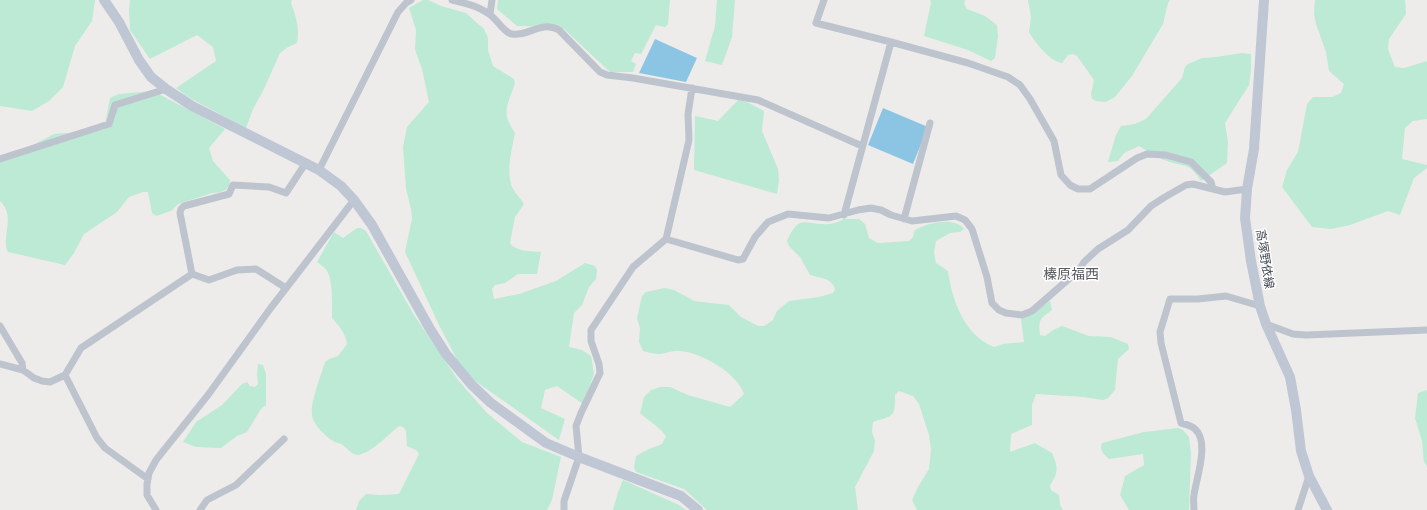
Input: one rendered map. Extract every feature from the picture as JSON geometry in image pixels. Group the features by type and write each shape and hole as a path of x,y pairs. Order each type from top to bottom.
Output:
{"street":[{"path":"104,0 119,22 139,60 151,77 166,89 192,106 319,170 341,186 354,200 372,225 430,329 446,354 471,384 491,403 546,443 681,496 698,510"},
{"path":"319,170 398,12 411,0"},
{"path":"452,0 472,5 490,14 509,34 515,34 546,26 553,27 559,30 600,72 607,75 633,78 758,100 862,146"},
{"path":"490,14 492,0"},
{"path":"824,0 816,23 822,26 891,42 968,63 1008,77 1020,85 1030,99 1054,141 1062,175 1070,185 1078,189 1090,189 1137,158 1147,154 1166,155 1191,162 1211,182 1213,189"},
{"name":"高塚野依線","path":"1264,0 1254,149 1247,189 1245,218 1251,261 1260,306 1266,324 1290,377 1301,451 1309,476 1327,510"},
{"path":"844,215 891,42"},
{"path":"564,510 564,501 579,457 576,426 600,373 599,364 591,341 591,330 633,267 666,239 689,140 688,114 692,88"},
{"path":"0,160 109,124 115,106 166,89"},
{"path":"904,219 930,123"},
{"path":"192,274 180,213 184,206 229,194 233,185 269,187 286,193 305,164"},
{"path":"666,239 738,260 743,259 755,237 768,222 788,214 829,218 871,208 912,221 956,216 965,220 972,229 987,277 992,303 998,310 1006,313 1022,315 1032,311 1079,270 1084,262 1098,250 1128,230 1151,206 1164,197 1186,185 1193,184 1226,192 1247,189"},
{"path":"156,510 147,495 149,473 158,457 208,395 286,288 354,200"},
{"path":"192,274 209,280 236,270 256,269 286,288"},
{"path":"0,364 23,370 34,378 42,381 50,382 65,375 81,348 192,274"},
{"path":"1194,510 1193,496 1200,468 1200,437 1195,428 1181,423 1161,343 1160,332 1170,299 1198,299 1226,296 1260,306"},
{"path":"1266,324 1292,334 1306,335 1427,330"},
{"path":"0,326 22,363 23,370"},
{"path":"65,375 97,438 105,448 148,479"},
{"path":"200,510 207,500 236,485 284,439"},
{"path":"1298,510 1309,476"}],"green space":[{"path":"0,0 95,0 92,21 75,46 63,87 49,101 32,111 0,106"},
{"path":"130,0 292,0 291,3 298,27 297,43 280,53 253,109 246,128 188,97 176,88 216,61 213,47 197,35 150,59 130,30"},
{"path":"423,0 428,0 441,6 466,13 484,29 488,38 488,50 493,66 514,79 514,86 507,107 508,120 515,133 509,169 513,189 524,204 515,217 510,243 520,250 541,252 537,274 518,274 505,283 495,285 492,289 494,299 519,294 556,281 585,263 595,266 597,270 596,279 589,287 582,305 574,313 569,347 582,350 591,356 594,374 583,404 557,386 545,390 541,408 565,419 559,440 464,373 439,325 405,252 412,219 406,189 403,147 407,127 429,102 422,69 415,50 416,30 409,8"},
{"path":"498,0 670,0 668,24 665,27 656,25 641,54 635,53 631,61 636,64 633,72 610,72 564,29 558,27 517,26 497,9"},
{"path":"717,0 735,0 732,37 722,65 705,61 715,26"},
{"path":"930,0 965,0 964,4 967,9 985,16 997,25 998,36 995,58 991,61 968,50 924,36 931,3"},
{"path":"1028,0 1170,0 1163,24 1132,76 1115,97 1106,102 1092,99 1091,94 1094,80 1077,56 1073,54 1068,55 1062,63 1057,62 1047,55 1035,41 1029,32 1031,17"},
{"path":"1315,0 1405,0 1406,14 1389,39 1388,49 1395,67 1404,68 1427,61 1427,119 1413,121 1405,128 1402,159 1427,165 1427,168 1414,178 1400,215 1388,211 1350,225 1331,229 1312,227 1282,187 1287,170 1298,152 1307,104 1313,97 1332,97 1341,93 1344,84 1329,71 1326,52 1314,14"},
{"path":"1242,53 1251,54 1249,85 1225,123 1228,142 1227,163 1201,181 1190,168 1163,160 1139,146 1124,153 1118,161 1108,162 1116,135 1121,126 1135,124 1146,119 1182,78 1185,67 1188,64 1202,58"},
{"path":"153,91 225,129 209,148 213,161 230,180 227,189 222,192 212,193 178,204 171,211 156,216 152,213 148,192 143,192 129,197 117,212 84,234 74,253 65,265 8,252 6,246 8,221 7,214 5,207 0,201 0,162 54,134 104,130 110,98 119,94"},
{"path":"738,100 747,102 764,111 762,131 778,169 779,180 777,194 694,170 695,116 718,121"},
{"path":"844,219 859,219 865,224 869,238 878,243 909,241 913,237 914,231 932,223 947,222 960,225 964,229 960,232 950,233 936,241 934,252 936,263 948,271 956,305 967,325 975,334 994,347 1003,344 1024,342 1021,319 1050,301 1052,310 1045,315 1040,322 1040,335 1045,336 1062,326 1089,336 1111,337 1128,344 1129,349 1118,359 1115,390 1108,398 1103,400 1083,397 1036,394 1032,405 1032,425 1011,434 1010,452 1035,443 1052,453 1057,469 1050,485 1051,490 1059,495 1060,505 1063,510 917,510 912,500 929,469 931,450 929,435 919,404 913,396 899,391 895,395 894,412 885,418 873,422 872,432 875,441 874,451 855,487 858,510 707,510 684,489 636,472 634,467 636,456 662,444 666,436 660,429 640,413 644,397 651,390 660,387 670,387 688,395 730,407 744,394 740,386 727,372 718,365 698,355 680,351 659,354 643,351 639,342 640,328 637,318 642,296 646,292 665,288 674,290 694,301 729,305 741,317 758,326 764,326 773,320 777,311 789,301 819,297 833,293 835,289 831,283 825,279 810,275 800,257 789,246 787,241 796,226 800,223 831,224"},
{"path":"357,228 361,228 366,231 414,315 458,380 487,413 522,442 561,457 552,500 547,510 356,510 359,501 366,494 399,494 419,454 416,450 407,446 406,431 403,427 399,426 367,452 356,455 341,444 328,438 313,419 313,403 325,362 338,356 347,344 344,333 332,318 332,294 329,275 325,268 317,262 334,232 343,238"},
{"path":"258,364 263,365 266,374 266,405 261,409 247,432 237,436 221,448 196,447 183,442 196,422 222,405 242,384 247,382 250,386 255,387 258,384"},
{"path":"1427,390 1427,466 1424,462 1422,441 1415,418 1418,393"},
{"path":"1178,428 1183,430 1189,437 1191,453 1189,510 1129,510 1120,495 1125,476 1144,465 1143,454 1109,459 1102,450 1102,443 1144,432"},
{"path":"623,480 679,505 686,510 613,510"}],"water":[{"path":"655,39 697,58 686,82 639,73"},
{"path":"883,108 928,127 913,164 868,145"}],"district":[{"name":"榛原福西","path":"1071,274"}]}
